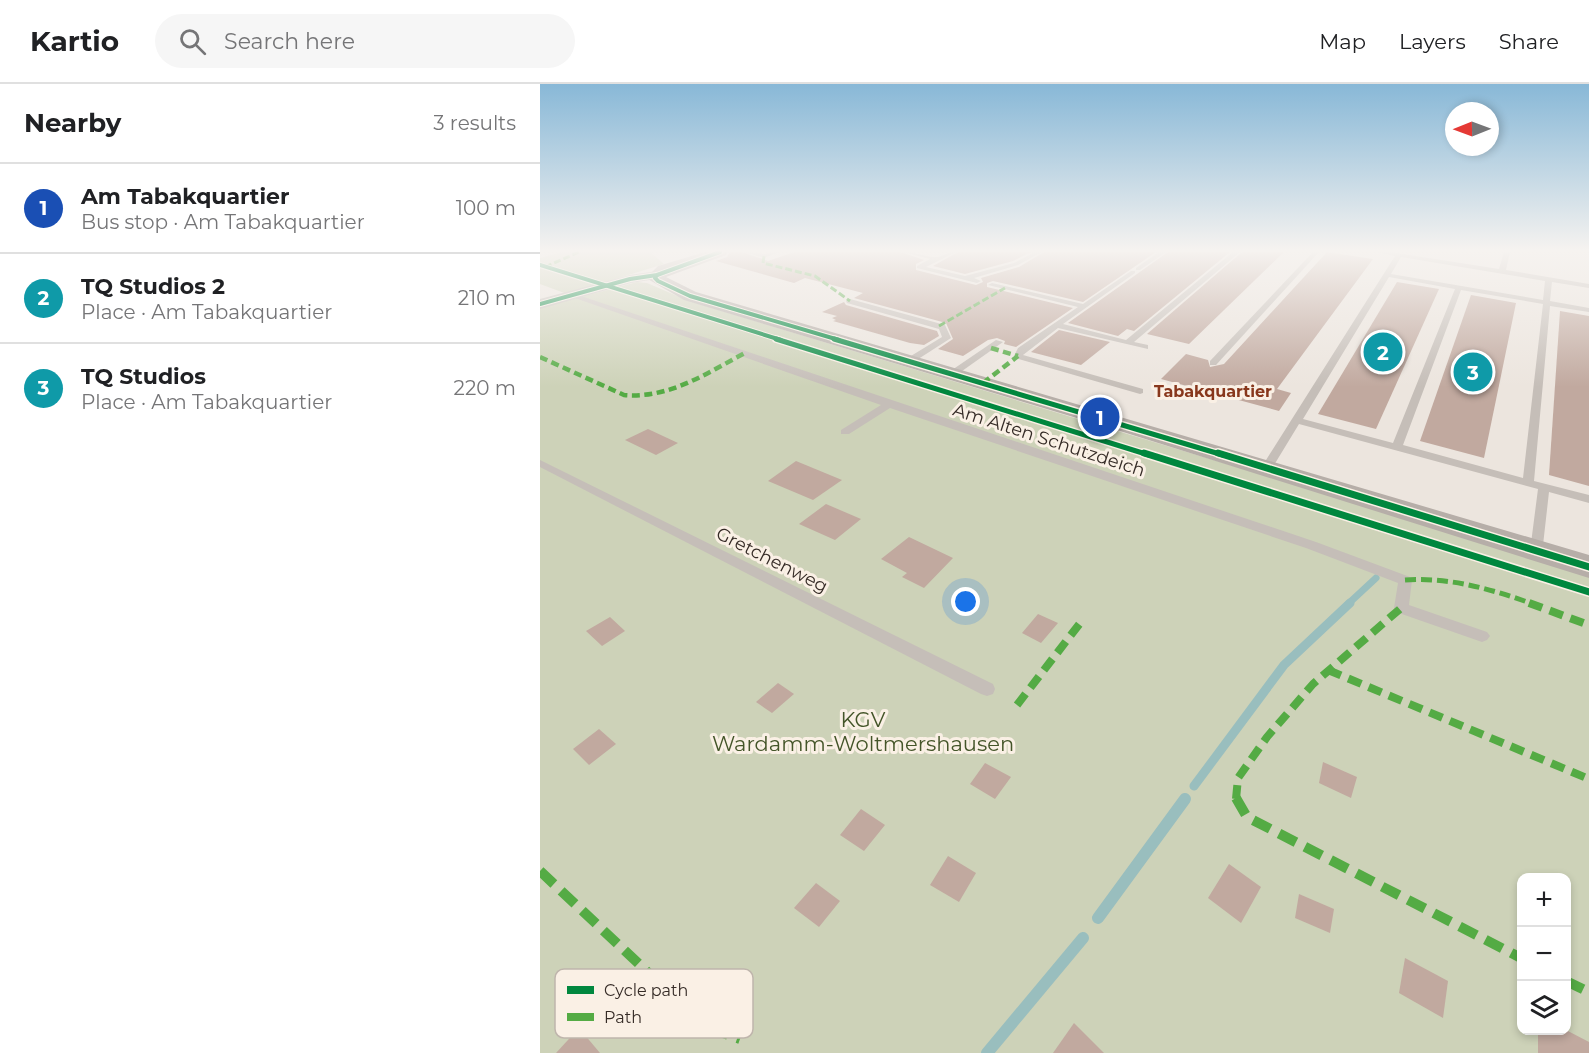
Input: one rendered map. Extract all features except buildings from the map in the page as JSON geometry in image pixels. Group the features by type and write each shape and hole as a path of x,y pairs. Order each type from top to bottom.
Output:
{"street":[{"path":"540,304 566,297"},
{"path":"694,297 1267,468 1589,567"}],"lane":[{"name":"Am Alten Schutzdeich","path":"581,297 889,404 1311,545 1405,580 1401,608 1482,636"},
{"path":"1045,297 1083,306"},
{"path":"1096,297 1021,350 1018,356 1140,392"},
{"path":"1128,342 1182,297"},
{"path":"1213,363 1274,297"},
{"path":"1267,468 1373,297"},
{"path":"1397,447 1454,297"},
{"path":"1515,297 1589,310"},
{"path":"1528,482 1547,297"},
{"path":"850,302 942,327 947,338 909,361"},
{"path":"1057,325 1145,346"},
{"path":"952,374 999,342"},
{"path":"845,432 889,404"},
{"path":"1296,420 1589,499"},
{"name":"Gretchenweg","path":"540,463 987,690"},
{"path":"1537,551 1544,486"}],"green space":[{"name":"KGV Wardamm-Woltmershausen","path":"580,297 680,297 1589,574 1589,1053 540,1053 540,308"}],"waterway":[{"path":"1348,604 1376,578"},
{"path":"1194,786 1284,665 1350,603"},
{"path":"1098,918 1185,799"},
{"path":"987,1053 1083,938"}],"marked path":[{"path":"845,297 850,301"},
{"path":"939,326 989,297"},
{"path":"991,348 1018,356"},
{"path":"540,357 624,395 639,396 670,390 745,353"},
{"path":"983,383 1018,356"},
{"path":"1405,580 1427,579 1474,585 1589,625"},
{"path":"1401,608 1313,684 1267,737 1238,778 1236,801 1247,817 1517,956"},
{"path":"1017,705 1084,618"},
{"path":"1328,670 1589,779"},
{"path":"540,871 644,969"},
{"path":"1571,983 1589,992"}],"cycle path":[{"path":"540,304 564,297"},
{"path":"643,297 1589,592"},
{"path":"694,297 1129,426 1589,567"}],"place":[{"name":"TQ Studios 2","path":"1383,352"},
{"name":"TQ Studios","path":"1473,372"},
{"name":"Am Tabakquartier","path":"1100,417"}],"district":[{"name":"Tabakquartier","path":"1213,391"}]}
